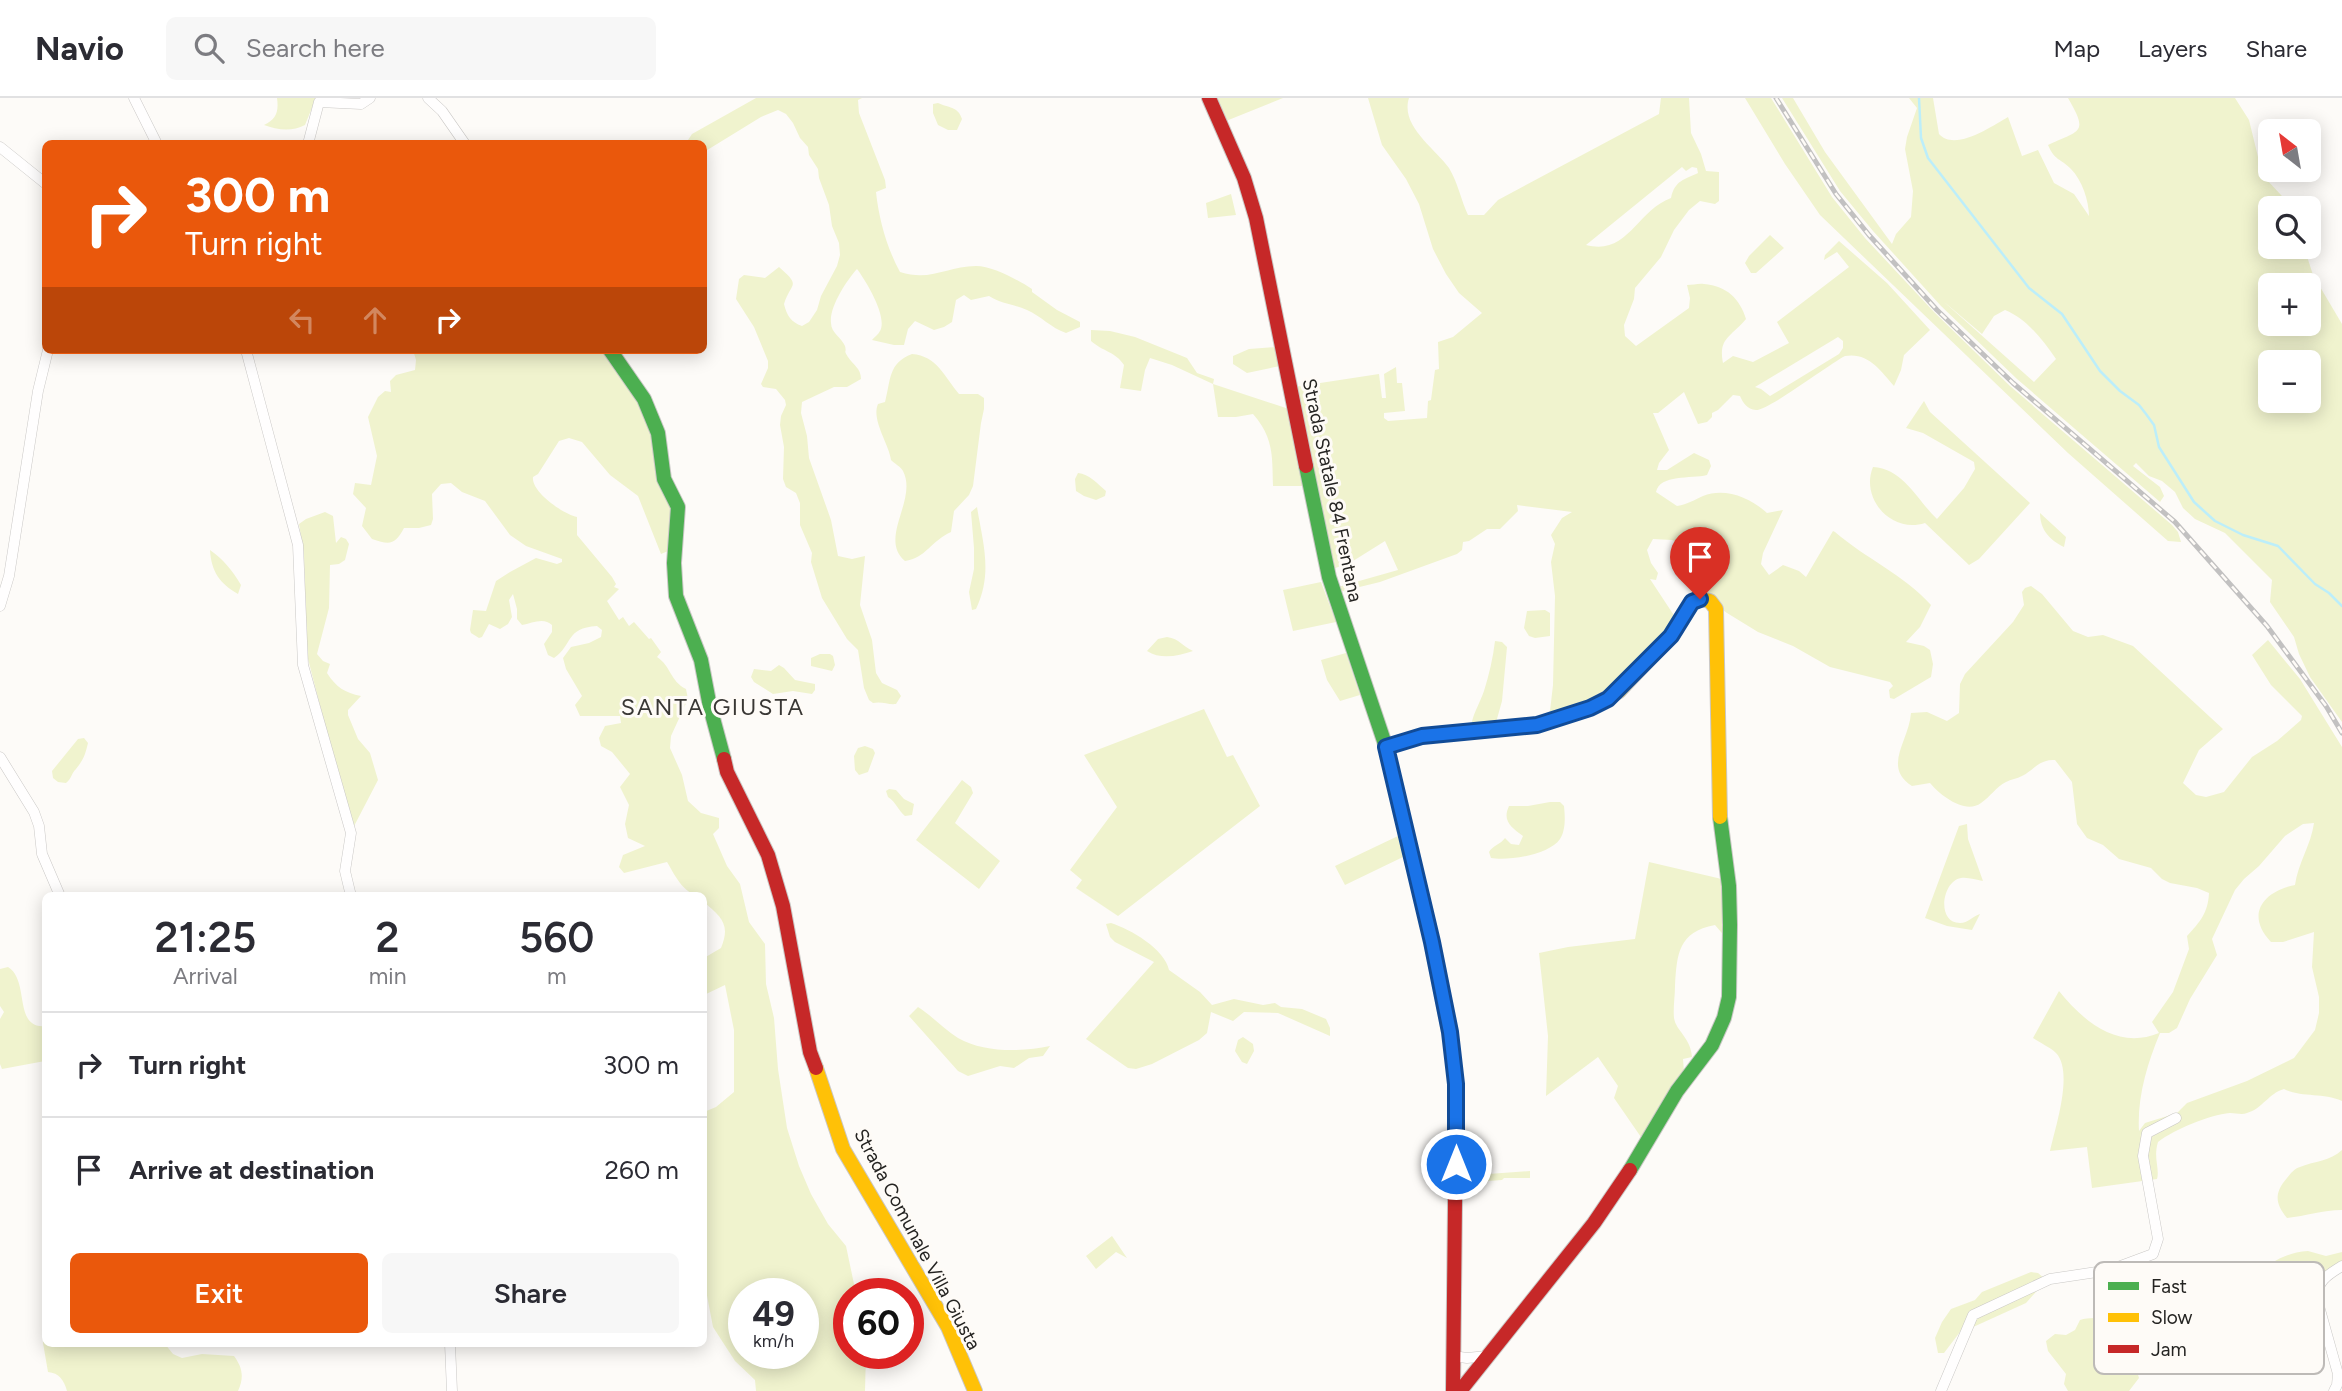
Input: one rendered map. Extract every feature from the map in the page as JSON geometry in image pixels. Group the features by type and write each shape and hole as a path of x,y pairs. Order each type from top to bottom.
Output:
{"street":[{"path":"134,98 155,140"},
{"path":"309,140 318,100 361,104 370,98"},
{"path":"428,98 442,111 462,140"},
{"name":"Strada Statale 84 Frentana","path":"1209,98 1244,178 1256,218 1329,577 1386,747 1432,942 1454,1056 1456,1137 1453,1391"},
{"path":"0,147 42,181"},
{"path":"0,606 9,576 38,391 47,354"},
{"path":"247,354 298,545 303,665 351,833 345,871 350,892"},
{"name":"Strada Comunale Villa Giusta","path":"613,354 644,399 658,433 664,479 678,507 674,563 676,596 701,660 727,772 768,855 783,906 810,1052 843,1149 948,1327 975,1391"},
{"path":"1386,747 1422,736 1537,725 1590,708 1619,691 1671,636 1692,602 1700,599 1710,601 1716,609 1719,809 1729,886 1730,925 1729,997 1724,1018 1712,1045 1677,1091 1636,1161 1594,1223 1460,1391"},
{"path":"0,757 34,812 39,826 42,854 58,892"},
{"path":"2132,1262 2153,1254 2158,1239 2143,1156 2147,1133 2176,1118"},
{"path":"2324,1280 2342,1266"},
{"path":"1941,1391 1973,1315 2050,1279 2094,1272"},
{"path":"2324,1323 2338,1374 2334,1391"},
{"path":"450,1347 452,1391"},
{"path":"1453,1356 1488,1356"}],"green space":[{"path":"277,98 316,98 305,125 284,129 264,125 276,114"},
{"path":"756,98 862,98 858,100 859,113 885,180 886,188 876,192 879,213 887,244 900,272 921,275 966,267 990,268 1026,285 1057,310 1080,322 1080,327 1066,333 1022,308 989,296 971,300 964,295 956,300 952,322 934,330 915,321 908,329 904,345 894,345 872,340 880,331 881,317 875,299 857,269 836,302 831,327 844,343 846,353 858,369 861,379 847,387 834,387 802,402 801,413 809,458 831,520 838,556 852,559 865,556 860,605 872,640 876,673 882,683 897,690 901,696 896,704 873,703 869,700 864,688 858,650 847,639 822,598 811,562 812,553 800,525 800,503 796,493 786,487 783,479 784,447 780,425 785,400 776,389 763,387 761,384 768,361 754,327 736,299 739,279 744,275 765,278 779,267 793,282 784,304 790,318 802,326 809,322 817,310 840,255 818,169 793,123 786,114 778,110 761,117 707,150 707,140 688,140 692,134"},
{"path":"1216,98 1283,98 1226,121"},
{"path":"1368,98 1409,98 1409,118 1420,136 1449,168 1468,215 1484,215 1498,200 1659,114 1661,98 1689,98 1691,133 1706,171 1719,172 1719,201 1715,204 1700,201 1689,210 1674,230 1661,257 1635,288 1634,299 1624,325 1625,336 1636,346 1689,308 1687,285 1712,285 1726,291 1736,300 1746,319 1724,343 1723,363 1733,356 1753,362 1789,343 1777,322 1849,267 1837,252 1824,260 1825,255 1839,241 1887,283 1930,330 1904,355 1894,386 1867,360 1853,355 1845,356 1763,408 1750,408 1740,396 1733,395 1712,413 1707,422 1698,424 1684,392 1658,413 1653,413 1669,450 1657,470 1667,470 1694,453 1709,460 1711,466 1707,475 1663,482 1656,492 1677,506 1711,494 1729,493 1746,499 1767,513 1783,510 1763,553 1761,564 1769,575 1783,565 1806,577 1833,531 1835,532 1909,585 1931,605 1920,627 1906,642 1930,650 1933,664 1931,677 1894,699 1890,698 1889,690 1893,686 1890,682 1830,667 1793,646 1758,632 1727,613 1697,591 1681,544 1672,540 1653,539 1647,550 1658,573 1656,580 1650,579 1677,620 1615,691 1543,720 1550,711 1553,685 1555,596 1551,562 1555,544 1551,535 1562,518 1572,512 1517,505 1518,511 1500,529 1487,529 1463,542 1462,550 1457,554 1380,582 1339,592 1338,587 1398,570 1385,541 1353,561 1333,569 1294,387 1379,374 1382,398 1386,398 1384,374 1396,367 1397,383 1402,383 1405,411 1384,413 1384,418 1388,421 1427,418 1435,370 1439,369 1438,342 1453,337 1482,313 1459,293 1446,274 1433,249 1419,204 1406,179 1382,145","holes":["1682,167 1686,171 1692,167 1697,168 1698,173 1678,184 1671,198 1649,212 1622,238 1600,247 1586,245","1838,337 1843,341 1839,354 1770,396 1755,387"]},
{"path":"1745,98 1771,98 1832,197 1865,238 1934,312 2010,386 2172,525 2181,542 2168,541 2068,453 1820,215"},
{"path":"1782,98 1793,98 1825,152 1892,244 1896,234 1911,217 1913,191 1905,149 1917,108 1909,98 1933,98 1939,134 1946,139 1973,136 2008,117 2022,156 2038,150 2054,183 2074,194 2089,216 2082,185 2071,169 2055,157 2048,145 2078,129 2078,118 2068,98 2235,98 2249,120 2258,157 2258,182 2269,182 2282,196 2258,196 2258,259 2308,259 2312,273 2258,273 2258,336 2321,336 2321,289 2342,324 2342,722 2310,677 2294,637 2270,602 2272,580 2225,533 2195,519 2183,508 2175,492 2162,481 2149,476 2136,463 2133,466 2160,487 2164,496 2160,502 2017,379 1941,306 1840,191","holes":["1943,301 1982,334 1994,316 2005,310 2013,314 2027,324 2056,359 2034,382"]},
{"path":"938,103 960,115 962,119 957,130 948,130 938,125 933,104"},
{"path":"1231,194 1236,215 1208,218 1206,203"},
{"path":"1770,235 1784,248 1756,273 1751,273 1745,263"},
{"path":"1091,330 1135,337 1187,358 1197,373 1214,379 1213,384 1150,358 1141,391 1120,388 1124,365 1117,357 1091,341"},
{"path":"1276,347 1280,366 1247,373 1233,364 1233,356 1249,349"},
{"path":"414,354 608,354 643,406 651,428 656,464 672,498 680,546 661,554 638,496 610,475 582,442 569,438 559,441 538,474 533,477 534,483 549,502 577,517 577,535 612,577 616,584 614,587 619,589 607,601 619,620 623,617 629,626 634,622 651,638 661,652 657,657 686,689 688,699 671,736 670,748 682,775 688,801 701,813 719,818 719,828 713,834 727,866 740,884 749,922 765,944 766,984 774,1018 787,1128 811,1194 828,1224 846,1246 853,1278 833,1278 833,1369 866,1369 865,1391 756,1391 755,1380 743,1369 819,1369 819,1278 728,1278 728,1350 713,1327 707,1296 707,1111 734,1092 734,1030 725,985 707,994 707,956 721,948 725,933 723,922 707,905 707,892 690,892 677,879 667,862 624,873 619,867 623,855 645,846 628,838 625,824 629,805 620,787 630,774 612,752 601,746 599,738 605,726 621,723 620,716 580,716 575,705 582,696 566,669 563,658 571,647 601,637 602,630 597,626 579,630 554,658 548,655 544,644 552,632 552,625 542,621 522,625 517,619 513,594 509,600 512,617 508,624 500,629 489,624 479,638 471,633 473,610 486,611 496,581 536,558 557,564 562,562 562,559 526,546 510,535 485,501 462,492 451,483 441,484 432,494 431,525 404,528 395,541 388,543 372,539 362,526 366,508 353,494 355,483 371,485 377,456 368,417 378,397 385,391 391,392 390,381 396,375 415,370"},
{"path":"912,354 934,363 959,394 978,394 984,398 984,409 973,486 969,495 954,511 951,532 924,553 905,561 898,552 895,541 906,494 906,482 902,470 891,460 876,410 878,404 885,402 894,367"},
{"path":"1213,384 1289,409 1304,486 1273,486 1270,448 1265,431 1253,414 1218,417"},
{"path":"1924,401 1930,412 2030,503 1979,559 1969,565 1925,523 1912,525 1890,518 1881,511 1871,490 1873,467 1884,469 1902,479 1937,519 1964,488 1975,469 1974,462 1923,433 1906,428"},
{"path":"1078,473 1097,482 1106,491 1105,496 1096,500 1076,491 1075,479"},
{"path":"977,507 984,546 985,571 981,596 976,609 972,610 969,592 974,569 971,512"},
{"path":"325,512 333,516 336,543 341,537 349,544 345,560 330,565 329,608 317,654 330,664 327,673 337,686 361,696 348,710 348,715 358,739 370,753 378,780 352,830 307,655 304,556 299,524"},
{"path":"2040,513 2066,537 2064,547 2047,534"},
{"path":"210,550 238,580 241,585 238,594 218,576 212,564"},
{"path":"1321,582 1336,622 1293,631 1283,590"},
{"path":"2031,586 2042,594 2073,631 2088,637 2103,635 2133,646 2223,729 2199,750 2183,783 2196,795 2206,797 2224,792 2252,757 2277,741 2301,720 2302,716 2271,685 2252,655 2268,640 2300,679 2342,747 2342,1101 2284,1089 2247,1113 2222,1114 2192,1123 2158,1142 2157,1179 2092,1188 2087,1147 2050,1151 2062,1100 2063,1073 2056,1053 2033,1038 2059,991 2079,1013 2103,1030 2130,1038 2159,1033 2152,1022 2173,992 2189,949 2187,936 2202,917 2209,893 2170,883 2151,868 2119,859 2103,845 2087,838 2077,824 2072,782 2055,760 2041,763 2022,776 2002,784 1981,803 1968,807 1946,798 1930,783 1912,786 1903,779 1899,771 1899,753 1911,713 1927,712 1947,721 1959,713 1960,684 1965,674 2013,622 2024,605 2022,592","holes":["2314,823 2295,885 2266,899 2261,906 2259,923 2271,942 2283,942 2314,932 2312,967 2319,997 2315,1030 2294,1058 2247,1081 2187,1103 2177,1113 2145,1123 2139,1131 2141,1094 2155,1045 2160,1033 2169,1033 2177,1028 2190,999 2217,955 2212,939 2235,890 2285,836 2303,824"]},
{"path":"1545,610 1550,613 1550,636 1529,636 1524,628 1527,611"},
{"path":"1167,637 1193,651 1164,656 1147,651 1158,639"},
{"path":"1495,641 1502,642 1507,647 1502,701 1495,726 1471,729 1488,679"},
{"path":"1346,653 1360,695 1340,701 1327,680 1321,660"},
{"path":"820,654 833,656 835,665 832,671 811,666 811,658"},
{"path":"779,665 795,680 815,684 812,694 793,691 773,694 754,682 751,677 754,669 771,671"},
{"path":"1204,709 1227,757 1233,755 1260,806 1118,916 1076,888 1082,880 1070,870 1117,807 1084,755"},
{"path":"84,738 88,743 83,760 66,783 58,782 53,778 52,771 78,739"},
{"path":"865,746 873,749 875,753 868,772 859,775 855,770 854,756 858,748"},
{"path":"962,780 971,787 973,793 955,823 1000,861 979,889 916,840"},
{"path":"896,790 904,799 914,804 912,815 903,814 888,797 886,791"},
{"path":"1560,802 1564,806 1563,831 1555,845 1528,856 1491,858 1490,850 1505,838 1511,844 1519,845 1523,836 1511,827 1507,820 1509,806"},
{"path":"1967,824 1968,839 1983,881 1961,878 1955,881 1949,886 1944,902 1947,916 1952,921 1963,923 1980,914 1972,930 1947,926 1925,918 1959,826"},
{"path":"1398,836 1403,857 1345,885 1335,866"},
{"path":"1649,862 1726,880 1727,939 1715,925 1693,933 1682,946 1677,964 1674,1018 1689,1045 1692,1057 1683,1059 1684,1072 1643,1140 1614,1098 1618,1086 1598,1057 1546,1096 1548,1036 1539,953 1635,939"},
{"path":"1111,923 1137,935 1154,947 1169,970 1200,992 1212,1005 1234,999 1302,1009 1326,1019 1330,1036 1278,1013 1244,1012 1233,1021 1211,1012 1207,1033 1199,1040 1152,1064 1136,1069 1128,1068 1086,1039 1154,962 1115,942 1110,937 1106,924"},
{"path":"8,967 15,973 29,1020 35,1025 42,1026 42,1062 2,1069 0,1019 4,1012 0,1006 0,969"},
{"path":"918,1007 968,1043 991,1049 1015,1050 1050,1046 1043,1056 1029,1058 1014,1068 1000,1066 968,1076 958,1071 909,1016"},
{"path":"1243,1037 1253,1044 1254,1051 1247,1064 1242,1062 1235,1051 1238,1040"},
{"path":"2342,1150 2342,1210 2287,1218 2278,1203 2278,1193 2288,1176 2298,1168 2327,1159"},
{"path":"1530,1171 1530,1178 1461,1183 1461,1176"},
{"path":"1112,1236 1127,1258 1116,1252 1096,1269 1086,1256"},
{"path":"2308,1251 2326,1256 2342,1252 2342,1263 2329,1270 2324,1280 2324,1262 2273,1262 2293,1253"},
{"path":"2031,1272 2044,1278 2044,1283 2026,1303 1971,1328 1963,1328 1944,1353 1938,1353 1935,1338 1951,1309 1975,1300 1982,1292"},
{"path":"2094,1318 2094,1374 2138,1374 2139,1378 2129,1391 2068,1391 2064,1384 2066,1374 2048,1351 2046,1341 2055,1334 2066,1335 2075,1330 2080,1320"},
{"path":"44,1347 167,1347 173,1354 182,1358 202,1354 234,1356 242,1377 238,1391 67,1391 60,1378 48,1372"}],"waterway":[{"path":"1919,98 1921,138 1928,158 2029,288 2062,314 2100,371 2146,414 2154,425 2159,447 2194,502 2215,521 2243,535 2278,546 2315,584 2342,606"}],"railway":[{"path":"1776,98 1836,194 1869,235 1937,310 2013,383 2175,522 2267,626 2326,706 2342,733"}],"traffic: fast":[{"path":"613,354 644,399 658,433 664,479 678,507 674,563 676,596 701,660 724,759"},
{"path":"1306,466 1329,577 1386,747 1432,942 1450,1032 1456,1106"},
{"path":"1630,1170 1677,1091 1712,1045 1724,1018 1729,997 1730,925 1729,886 1720,817"}],"traffic: slow":[{"path":"1386,747 1422,736 1537,725 1590,708 1619,691 1671,636 1692,602 1700,599 1710,601 1716,609 1720,817"},
{"path":"816,1068 843,1149 948,1327 975,1391"}],"traffic: jam":[{"path":"1209,98 1244,178 1256,218 1306,466"},
{"path":"724,759 727,772 768,855 783,906 810,1052 816,1068"},
{"path":"1453,1391 1456,1106"},
{"path":"1460,1391 1594,1223 1630,1170"}],"district":[{"name":"SANTA GIUSTA","path":"713,707"}],"route":[{"path":"1456,1164 1456,1084 1450,1032 1432,942 1386,747 1422,736 1537,725 1590,708 1619,691 1671,636 1692,602 1700,599"}]}
